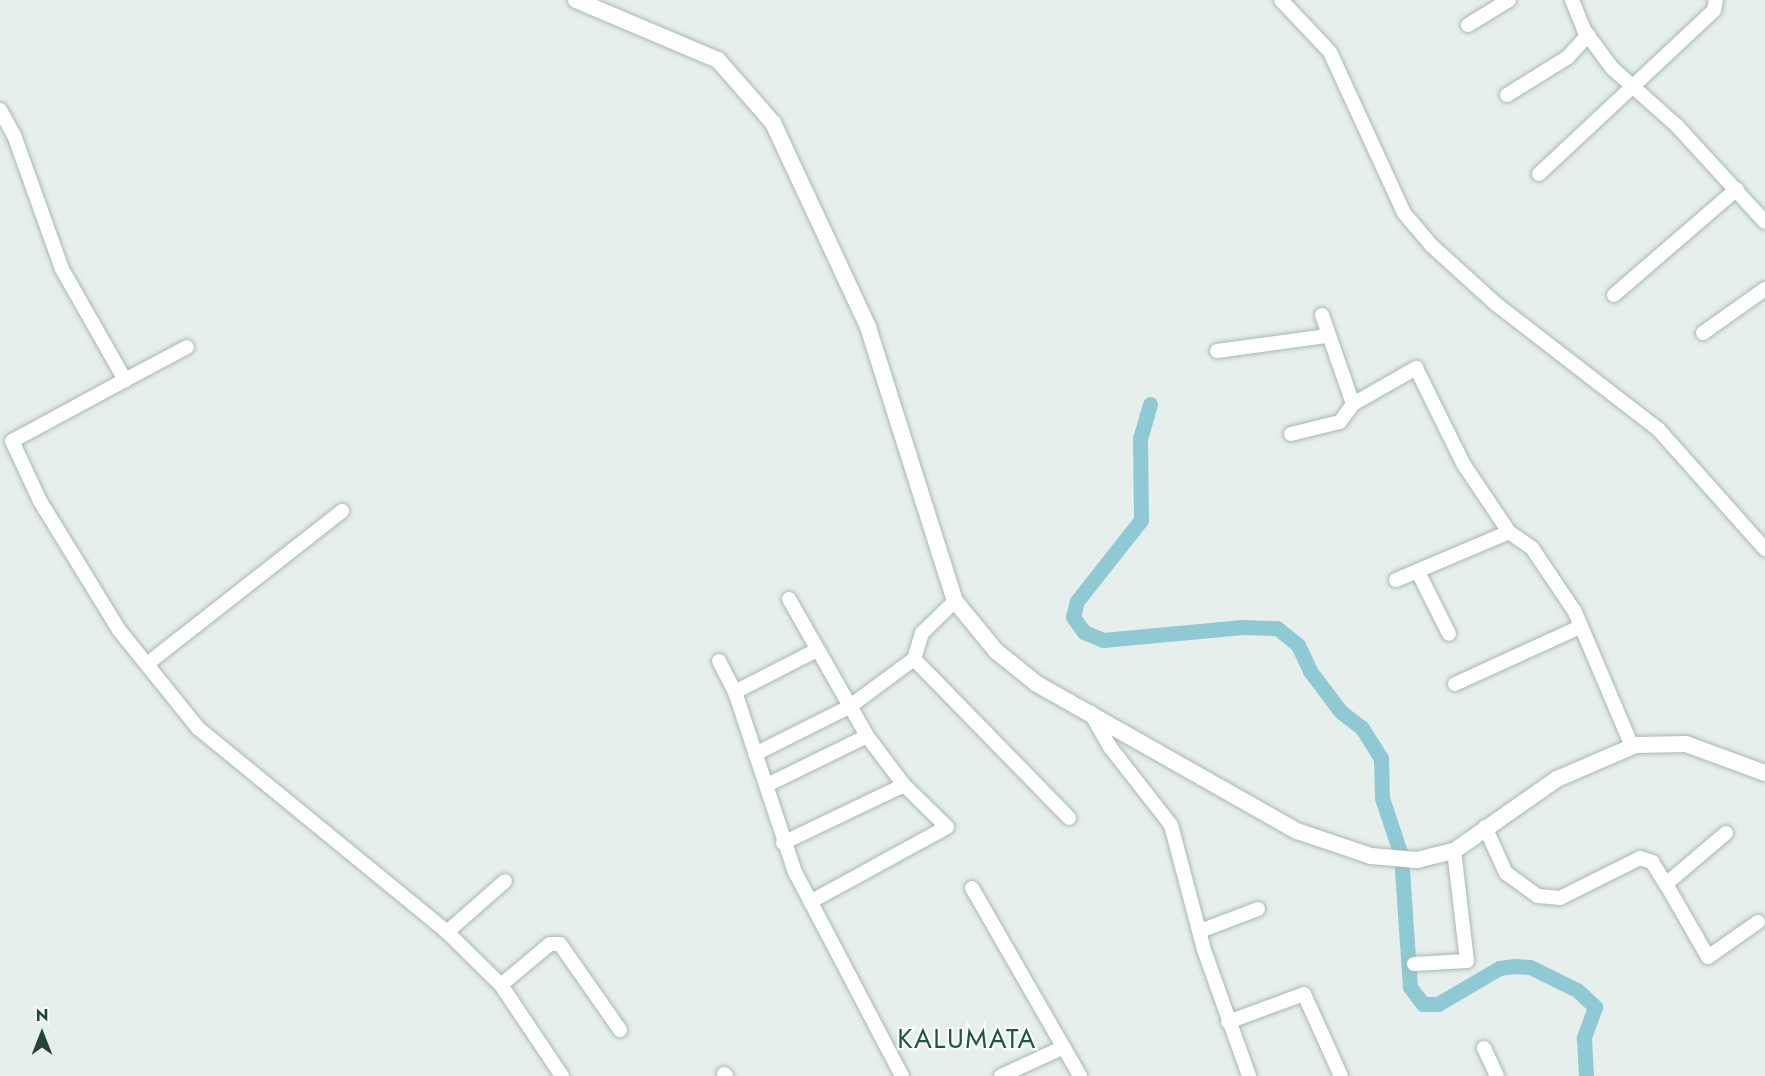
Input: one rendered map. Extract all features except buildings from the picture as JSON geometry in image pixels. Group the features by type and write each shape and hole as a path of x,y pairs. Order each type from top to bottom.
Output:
{"street":[{"path":"576,0 718,60 772,123 868,327 955,601 996,651 1037,684 1089,710 1297,831 1371,856 1417,860 1454,851 1485,827 1557,779 1632,746 1686,744 1765,773"},
{"path":"1281,0 1336,61 1404,213 1432,246 1496,304 1658,429 1765,549"},
{"path":"1468,25 1509,0"},
{"path":"1572,0 1588,35 1632,87 1737,189 1765,222"},
{"path":"1539,174 1714,10 1716,0"},
{"path":"1508,95 1568,57 1588,35"},
{"path":"0,110 14,135 62,269 126,380"},
{"path":"1614,295 1737,189"},
{"path":"1703,333 1765,289"},
{"path":"1322,315 1326,336 1353,404"},
{"path":"1216,351 1326,336"},
{"path":"187,347 12,444 86,579 147,664 198,728 447,932 501,985 562,1076"},
{"path":"1292,434 1340,422 1353,404 1416,368 1464,465 1509,532 1544,560 1580,627 1632,746"},
{"path":"147,664 342,511"},
{"path":"1396,580 1509,532"},
{"path":"1418,572 1449,634"},
{"path":"789,599 867,736 904,785 946,828 810,902"},
{"path":"755,754 849,707 914,659 922,633 955,601"},
{"path":"1455,684 1580,627"},
{"path":"735,692 817,650"},
{"path":"914,659 1069,818"},
{"path":"719,661 735,692 767,785 783,843 810,902 902,1076"},
{"path":"1089,710 1110,747 1171,825 1228,1022 1249,1076"},
{"path":"767,785 867,736"},
{"path":"783,843 904,785"},
{"path":"1485,827 1506,873 1538,896 1560,898 1640,858 1652,862 1708,957 1758,922"},
{"path":"1666,884 1726,833"},
{"path":"1414,964 1467,961 1454,851"},
{"path":"447,932 505,881"},
{"path":"972,888 1080,1076"},
{"path":"1200,931 1258,909"},
{"path":"501,985 550,944 560,944 620,1030"},
{"path":"1228,1022 1304,994 1341,1076"},
{"path":"1001,1076 1064,1047"},
{"path":"1484,1048 1497,1076"}],"waterway":[{"path":"1150,404 1140,438 1141,520 1077,601 1073,617 1084,632 1103,640 1242,627 1277,628 1298,645 1310,671 1341,712 1362,728 1381,758 1382,798 1401,855 1410,987 1423,1004 1438,1004 1499,968 1515,966 1530,967 1577,990 1595,1007 1584,1038 1586,1076"}],"district":[{"name":"KALUMATA","path":"967,1039"}]}
